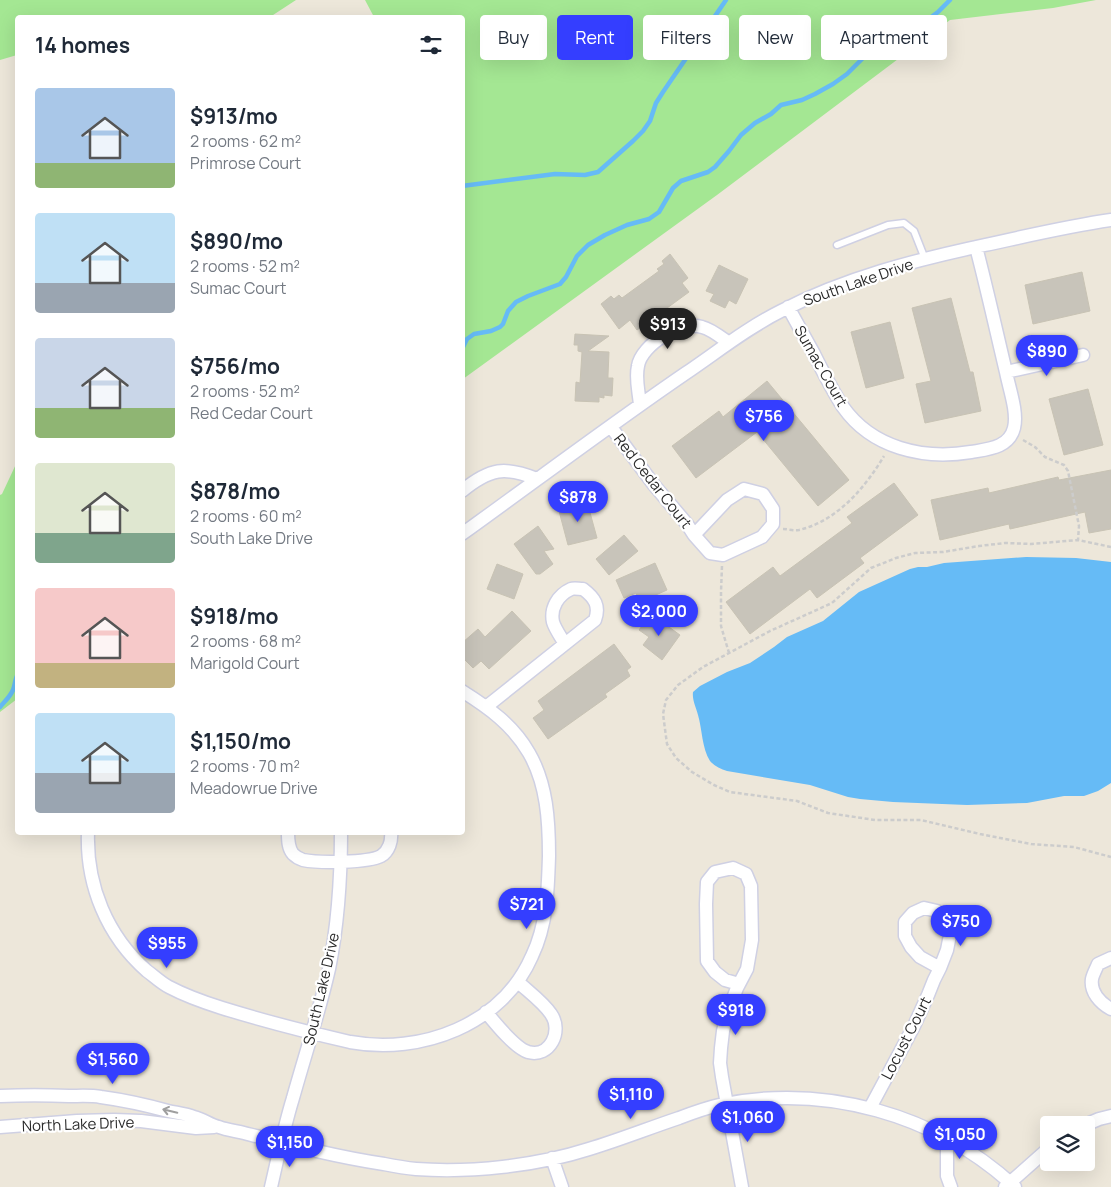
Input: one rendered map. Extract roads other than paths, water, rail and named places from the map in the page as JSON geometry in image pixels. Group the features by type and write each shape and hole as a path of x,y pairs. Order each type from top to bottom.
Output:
{"street":[{"name":"South Lake Drive","path":"465,532 729,343 788,307 837,286 925,259 1017,238 1111,220"},
{"path":"976,247 1006,372 1083,355"},
{"name":"Sumac Court","path":"788,307 844,408 854,420 878,439 905,450 934,455 963,454 1001,445 1009,438 1014,429 1015,418 1006,372"},
{"path":"640,405 637,377 638,364 644,353 653,343 677,329 690,325 703,327 729,343"},
{"name":"Red Cedar Court","path":"611,427 646,474 687,524 694,535 710,554 723,555 762,537 773,524 773,508 762,494 744,489 727,500 694,535"},
{"path":"465,489 493,472 506,470 537,479"},
{"path":"486,706 565,644"},
{"path":"88,835 92,879 103,913 123,946 136,961 167,986 202,1002 258,1020 364,1045 412,1044 448,1034 465,1026 498,1004 524,974 540,935 548,894 546,807 543,787 537,768 518,737 506,723 486,706 465,694"},
{"path":"288,835 289,848 294,856 302,860 341,862 380,856 387,850 391,842 391,835"},
{"name":"South Lake Drive","path":"271,1187 292,1100 328,971 337,918 341,835"},
{"path":"740,984 725,980 715,972 708,962 707,882 715,872 733,868 746,874 752,886 752,940 747,969 728,1014 720,1063 742,1187"},
{"name":"Locust Court","path":"870,1108 914,1026 940,968 947,950 950,935 948,922 937,911 924,908 913,913 905,922 905,936 911,947 920,956 940,968"},
{"path":"1111,958 1098,964 1092,977 1092,987 1098,999 1111,1009"},
{"path":"486,1012 520,1048 527,1052 545,1051 552,1043 556,1034 556,1024 552,1015 518,982"},
{"name":"North Lake Drive","path":"0,1096 98,1096 196,1117 216,1127 355,1160 414,1169 473,1170 531,1162 587,1150 694,1112 720,1105 747,1100 802,1098 870,1108 908,1120 947,1138 981,1159 1010,1186"},
{"path":"1095,1121 1111,1116"},
{"name":"North Lake Drive","path":"0,1127 114,1120 141,1121 196,1128 216,1127"},
{"path":"947,1138 947,1176 950,1187"},
{"path":"1010,1186 1040,1157"},
{"path":"552,1158 562,1187"}],"lane":[{"path":"836,245 888,225 904,223 914,231 925,259"}],"water":[{"path":"1026,557 1076,558 1111,562 1111,783 1098,791 1084,796 1064,796 1027,803 967,805 893,802 848,797 810,785 727,771 710,761 705,751 693,698 693,692 700,686 750,663 787,637 823,621 859,592 910,569 944,563"}],"waterway":[{"path":"465,186 555,174 585,175 598,172 643,131 650,121 656,103 726,0"},
{"path":"465,343 474,334 491,331 500,327 508,311 516,302 560,284 577,256 588,245 627,225 649,219 659,212 673,188 681,181 708,172 715,167 741,135 755,123 771,114 781,105 802,100 833,84 847,74 863,58 883,47 901,31 930,18 950,0"},
{"path":"0,707 9,697 15,683"}]}
